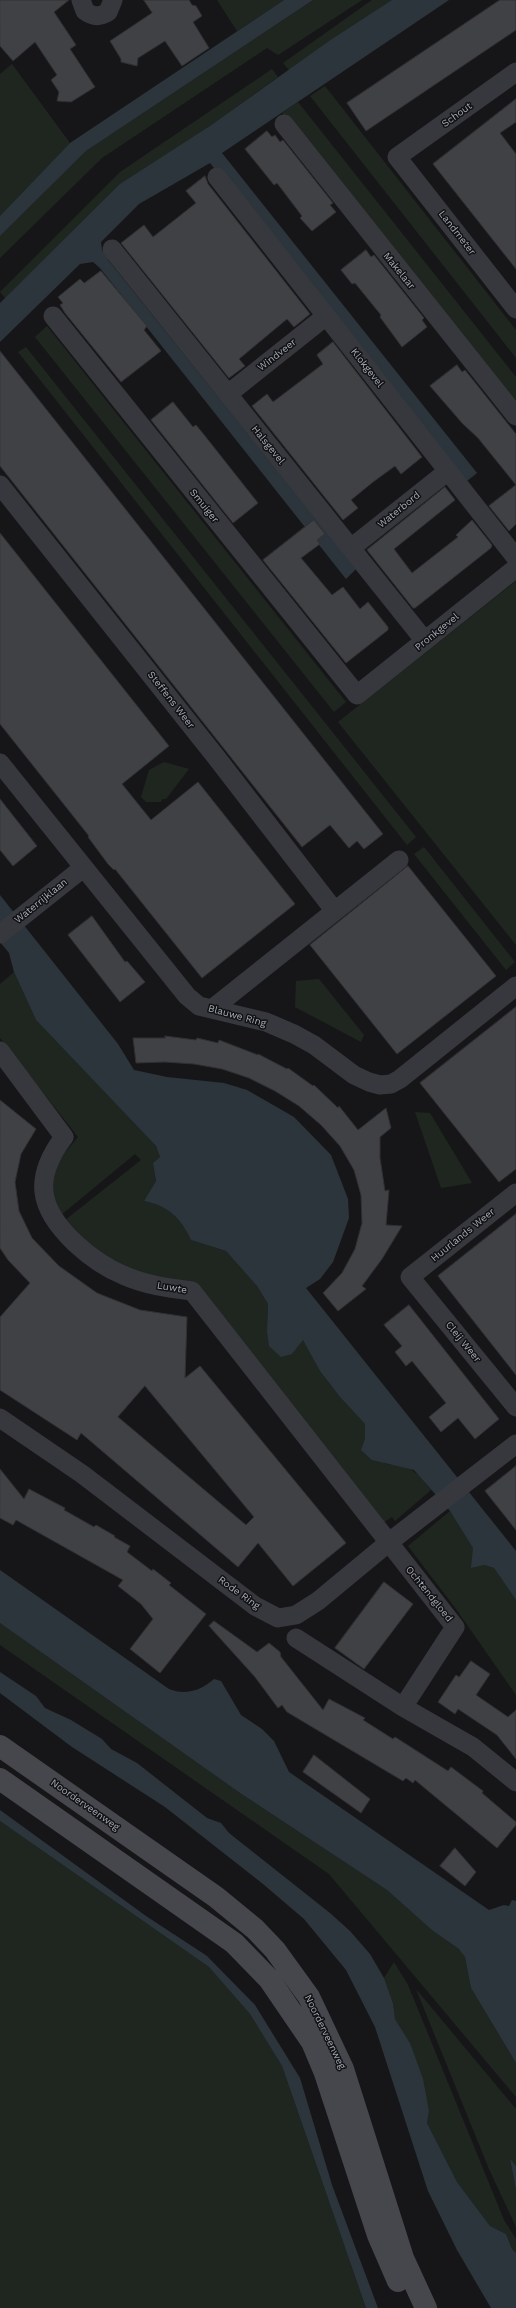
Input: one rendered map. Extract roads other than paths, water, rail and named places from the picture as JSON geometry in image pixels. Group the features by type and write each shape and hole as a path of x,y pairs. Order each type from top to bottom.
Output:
{"street":[{"path":"81,0 85,11 94,16 99,16 108,12 113,0"},
{"name":"Schout","path":"397,157 516,72"},
{"name":"Makelaar","path":"284,124 516,416"},
{"name":"Landmeter","path":"397,157 516,309"},
{"name":"Klokgevel","path":"217,177 516,558"},
{"name":"Halsgevel","path":"112,248 425,641"},
{"name":"Smuiger","path":"53,316 357,695"},
{"name":"Windveer","path":"228,394 326,316"},
{"name":"Waterbord","path":"351,548 448,471"},
{"name":"Steffens Weer","path":"2,491 216,757 334,910"},
{"name":"Pronkgevel","path":"357,695 516,568"},
{"name":"Blauwe Ring","path":"0,763 187,996 199,1006 266,1022 294,1034 314,1045 354,1075 380,1085 391,1084 400,1079 516,986"},
{"path":"212,1009 398,860"},
{"name":"Waterrijklaan","path":"0,934 83,868"},
{"name":"Luwte","path":"0,1051 64,1137 48,1162 44,1175 45,1202 51,1217 81,1249 123,1275 148,1284 192,1292 388,1542"},
{"name":"Huurlands Weer","path":"410,1277 516,1193"},
{"name":"Cleij Weer","path":"410,1277 516,1407"},
{"name":"Rode Ring","path":"0,1418 82,1474 255,1606 278,1618 296,1615 318,1601 388,1542 516,1444"},
{"name":"Ochtendgloed","path":"388,1542 455,1627 403,1707"},
{"path":"296,1638 403,1707 473,1746 516,1782"},
{"name":"Noorderveenweg","path":"0,1746 216,1897 255,1929 275,1950 309,1996 343,2069 403,2258 426,2308"},
{"name":"Noorderveenweg","path":"0,1779 234,1943 269,1980 312,2042 325,2073 378,2235 411,2308"}]}
